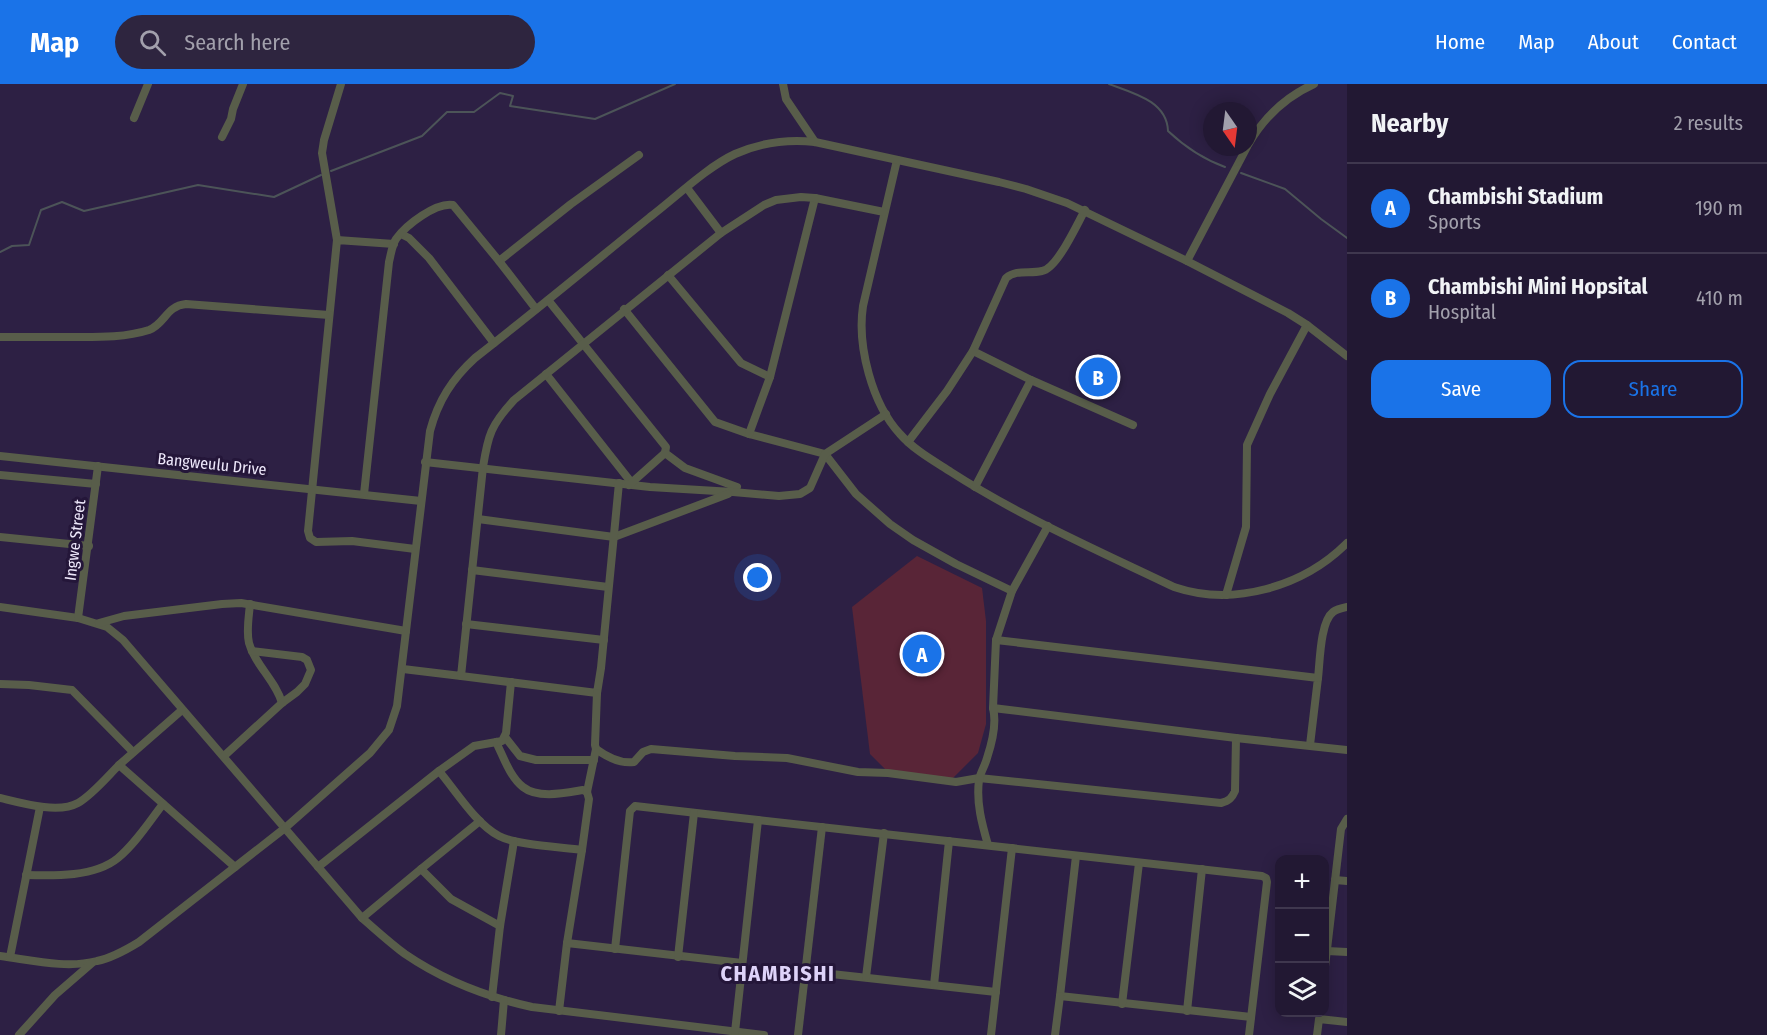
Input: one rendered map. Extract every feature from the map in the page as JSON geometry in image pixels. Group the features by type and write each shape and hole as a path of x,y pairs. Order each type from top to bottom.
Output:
{"street":[{"path":"134,118 148,84"},
{"path":"222,137 243,84"},
{"path":"340,84 322,153 337,240 308,531 310,538 316,542 352,541 415,549"},
{"path":"783,84 786,99 815,142"},
{"path":"1257,130 1280,105 1314,84"},
{"path":"0,956 84,964 113,956 139,942 285,828 381,742 394,719 403,669 425,462 434,416 446,390 464,368 687,188 724,160 753,147 780,142 815,142 1026,189 1085,210 1187,261 1307,325 1347,356"},
{"path":"499,261 639,154"},
{"path":"1187,261 1242,156"},
{"path":"897,160 862,306 861,329 868,370 886,414 908,442 975,487 1048,526 1174,587 1199,594 1226,595 1262,590 1302,576 1324,563 1347,543"},
{"path":"687,188 721,233"},
{"path":"461,676 488,438 497,419 514,400 624,309 721,233 752,212 776,200 788,197 815,198 884,212"},
{"path":"749,434 770,377 815,198"},
{"path":"364,494 389,262 397,237 421,216 439,207 453,205 536,309"},
{"path":"908,442 947,391 973,351 1006,278 1012,273 1048,270 1061,253 1085,210"},
{"path":"401,234 409,238 429,258 494,343"},
{"path":"337,240 393,244"},
{"path":"669,275 741,363 770,377"},
{"path":"548,300 666,447 665,453 630,483"},
{"path":"0,337 105,336 147,330 157,325 177,305 186,304 328,315"},
{"path":"624,309 715,422 749,434 825,454 856,494 890,524 956,564 1012,591"},
{"path":"1226,595 1246,527 1247,444 1270,394 1307,325"},
{"path":"973,351 1030,380 1133,425"},
{"path":"546,374 630,483"},
{"path":"975,487 1030,380"},
{"path":"425,462 619,483 735,489 779,496 800,494 810,488 825,454 886,414"},
{"path":"665,453 685,468 735,489"},
{"name":"Bangweulu Drive","path":"0,456 421,501"},
{"name":"Ingwe Street","path":"78,618 98,466"},
{"path":"0,475 96,484"},
{"path":"559,1011 589,799 587,792 596,749 597,693 619,483"},
{"path":"478,519 614,537 735,489"},
{"path":"988,845 978,805 979,778 987,758 995,717 993,708 996,640 1012,591 1048,526"},
{"path":"0,537 89,546"},
{"path":"472,570 608,587"},
{"path":"99,623 135,615 222,603 250,604 406,631"},
{"path":"250,604 248,637 252,651 278,690 282,703"},
{"path":"0,607 99,623 123,640 362,918 416,961 466,987 504,1000 559,1011 765,1035"},
{"path":"1310,745 1327,619 1332,613 1347,607"},
{"path":"466,624 604,640"},
{"path":"996,640 1318,678"},
{"path":"224,756 305,684 311,669 307,660 302,657 252,651"},
{"path":"403,669 597,693"},
{"path":"318,867 474,746 502,741 505,737 511,682"},
{"path":"0,684 72,690 133,752"},
{"path":"993,708 1347,750"},
{"path":"0,798 39,807 70,806 78,803 182,710"},
{"path":"505,737 520,756 536,760 594,760"},
{"path":"596,749 621,762 628,763 634,762 644,752 651,750 787,758 858,772 888,773 956,782 979,778 1221,803 1233,797 1235,791 1236,738"},
{"path":"496,742 512,773 524,788 551,794 583,790 587,792"},
{"path":"119,765 235,867"},
{"path":"439,771 480,821 498,836 514,841 582,850"},
{"path":"26,875 61,876 98,868 115,860 128,848 163,804"},
{"path":"615,949 630,811 635,806 1262,876 1267,882 1249,1035"},
{"path":"10,957 39,807"},
{"path":"678,957 694,813"},
{"path":"1329,933 1341,829 1347,819"},
{"path":"735,1032 758,820"},
{"path":"362,918 480,821"},
{"path":"798,1035 822,827"},
{"path":"866,977 884,833"},
{"path":"492,997 500,926 514,841"},
{"path":"933,986 949,841"},
{"path":"991,1035 1012,848"},
{"path":"1055,1035 1076,856"},
{"path":"1122,1004 1139,863"},
{"path":"421,869 451,898 500,926"},
{"path":"1187,1011 1202,869"},
{"path":"1335,880 1347,881"},
{"path":"567,943 742,963"},
{"path":"1329,951 1347,952"},
{"path":"19,1035 93,962"},
{"path":"804,971 996,992"},
{"path":"1060,996 1251,1017"},
{"path":"501,1035 504,1000"},
{"path":"1317,1035 1320,1017"},
{"path":"1324,1017 1347,1022"}],"shaded area":[{"path":"917,556 982,588 986,621 986,724 978,753 952,779 887,771 870,754 852,607"}],"waterway":[{"path":"331,171 422,136 447,112 474,112 500,93 513,96 510,106 595,119 675,84"},
{"path":"1109,84 1138,95 1155,105 1162,112 1168,131 1174,137 1202,156 1225,167"},
{"path":"1241,173 1285,189 1347,238"},
{"path":"0,252 12,246 29,245 41,210 62,202 84,211 198,185 274,197 321,175"}],"place":[{"name":"Chambishi Mini Hopsital","path":"1098,377"},
{"name":"Chambishi Stadium","path":"922,654"}],"district":[{"name":"CHAMBISHI","path":"778,973"}]}
